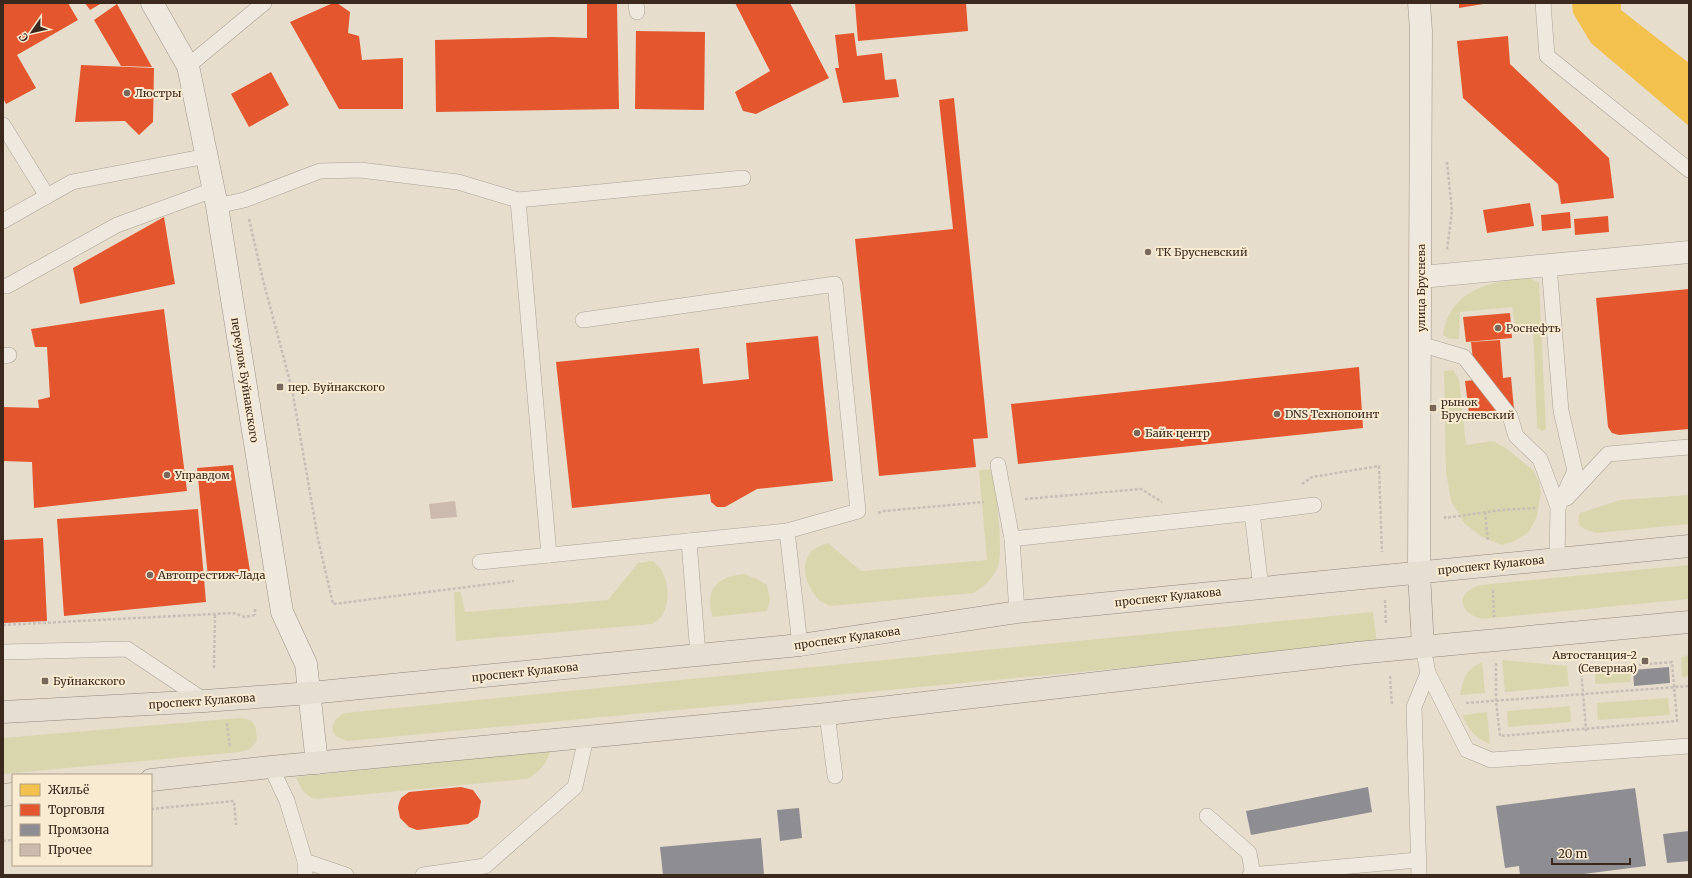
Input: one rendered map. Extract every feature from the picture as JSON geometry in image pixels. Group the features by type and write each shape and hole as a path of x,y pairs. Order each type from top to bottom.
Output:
{"main road":[{"name":"проспект Кулакова","path":"3,712 205,701 310,693 800,645 1017,612 1689,546"},
{"path":"1419,572 1423,647"},
{"path":"152,780 270,767 827,714 1357,653 1689,622"}],"street":[{"name":"переулок Буйнакского","path":"152,3 188,66 215,198 282,612 306,664 317,763"},
{"name":"улица Бруснева","path":"1419,3 1421,32 1419,572"},
{"path":"1421,277 1689,252"}],"lane":[{"path":"188,66 264,3"},
{"path":"1543,3 1547,56 1689,170"},
{"path":"3,125 47,196"},
{"path":"3,221 72,182 206,156"},
{"path":"3,286 7,286 117,225 215,198 244,200 320,170 360,170 458,182 518,200 743,178"},
{"path":"518,200 549,555"},
{"path":"1549,265 1561,410 1575,471 1558,507"},
{"path":"480,562 787,531 858,511 835,284 583,320"},
{"path":"1420,344 1464,357 1510,416 1516,436 1540,459 1558,507 1557,559"},
{"path":"1558,507 1608,454 1689,447"},
{"path":"998,465 1012,539 1017,612"},
{"path":"1012,539 1314,505"},
{"path":"1252,513 1261,588"},
{"path":"787,531 800,645"},
{"path":"689,541 698,655"},
{"path":"1423,647 1428,673 1467,750 1491,760 1689,746"},
{"path":"3,652 127,649 205,701"},
{"path":"1419,875 1414,707 1428,673"},
{"path":"827,714 835,776"},
{"path":"423,875 485,866 575,787 586,738"},
{"path":"270,767 287,801 305,868 346,875"},
{"path":"1207,816 1249,853 1252,875 1418,860"}],"path":[{"path":"244,200 263,280 292,389 318,539 333,604"},
{"path":"1379,466 1382,559"},
{"path":"1446,518 1501,510 1558,507"},
{"path":"1384,598 1387,632"},
{"path":"3,625 233,613 245,617 282,612"},
{"path":"214,668 215,614"},
{"path":"1500,736 1586,729 1677,722 1672,662 1581,670 1583,694 1586,729 1588,752"},
{"path":"1390,676 1392,708 1414,707"},
{"path":"1443,705 1689,686"},
{"path":"227,718 231,752"},
{"path":"152,809 234,801 236,825"}],"shaded area":[{"path":"1527,278 1539,282 1546,429 1542,431 1537,428 1533,324 1515,324 1512,307 1460,312 1459,339 1450,339 1443,335 1447,320 1462,298 1473,291 1498,282"},
{"path":"1453,370 1459,379 1466,445 1493,441 1507,449 1534,471 1539,482 1541,492 1537,516 1529,532 1513,542 1501,545 1481,536 1465,524 1451,501 1446,472 1444,371"},
{"path":"993,469 1000,535 999,560 997,569 992,576 974,593 830,606 820,601 811,590 805,570 807,557 817,547 828,543 861,571 987,560 979,470"},
{"path":"1689,495 1689,524 1597,533 1582,528 1578,522 1580,513 1620,500"},
{"path":"653,561 666,579 668,594 662,616 652,624 456,641 454,592 461,592 465,612 608,600 638,563"},
{"path":"1689,565 1689,599 1482,619 1468,612 1464,608 1463,603 1463,598 1466,593 1480,585"},
{"path":"744,574 767,585 770,600 767,611 713,617 710,607 710,599 715,586 720,581 727,578"},
{"path":"1373,612 1377,644 348,741 337,736 332,729 335,721 344,713"},
{"path":"1689,655 1689,676 1682,677 1681,657"},
{"path":"1502,660 1567,666 1569,686 1505,692"},
{"path":"1482,662 1485,693 1460,695 1466,675 1472,668"},
{"path":"1630,672 1631,682 1595,684 1595,674"},
{"path":"1668,698 1670,715 1598,720 1597,703"},
{"path":"1570,706 1571,722 1508,727 1507,711"},
{"path":"1487,712 1490,744 1480,739 1473,732 1467,725 1462,715"},
{"path":"239,718 252,721 256,731 257,741 250,749 240,752 3,774 3,738"},
{"path":"550,751 549,756 542,768 527,779 315,799 303,790 296,777"}],"building: Жильё":[{"path":"1572,3 1621,3 1621,10 1689,63 1689,126 1591,43 1573,13"}],"building: Торговля":[{"path":"3,3 68,3 78,20 17,55 36,88 6,104 3,98"},
{"path":"85,3 102,3 90,10"},
{"path":"333,3 337,3 350,12 348,33 359,36 362,60 403,58 403,109 339,109 290,22"},
{"path":"587,3 617,3 619,109 436,112 435,40 552,37 587,38"},
{"path":"735,3 790,3 829,78 756,114 743,111 735,92 770,71"},
{"path":"855,3 966,3 968,31 858,41"},
{"path":"1459,3 1483,3 1483,4 1459,8"},
{"path":"117,4 152,67 121,66 94,20"},
{"path":"636,31 705,32 704,110 635,109"},
{"path":"854,33 857,56 882,53 885,80 896,79 899,97 843,103 835,68 839,68 835,35"},
{"path":"1508,36 1510,64 1609,158 1614,198 1561,204 1558,184 1463,98 1457,41"},
{"path":"81,65 154,68 153,122 139,135 125,121 75,122"},
{"path":"271,72 289,105 249,127 231,94"},
{"path":"954,98 988,438 973,439 976,467 879,476 855,239 953,229 939,100"},
{"path":"1530,203 1534,226 1487,233 1483,210"},
{"path":"1570,212 1571,228 1542,231 1541,215"},
{"path":"1608,216 1609,232 1575,235 1574,219"},
{"path":"164,217 175,284 80,304 73,268"},
{"path":"1689,289 1689,429 1619,435 1612,433 1608,427 1596,298"},
{"path":"164,309 187,491 34,508 32,462 3,461 3,407 39,408 38,400 50,397 47,347 35,347 31,329"},
{"path":"1510,313 1512,338 1466,342 1463,317"},
{"path":"818,336 833,481 757,489 725,507 717,507 711,502 710,494 572,508 556,362 699,348 703,384 749,379 746,343"},
{"path":"1500,340 1503,378 1511,377 1514,409 1469,413 1465,381 1475,380 1471,342"},
{"path":"1359,367 1363,428 1018,464 1011,404"},
{"path":"233,465 250,571 208,577 197,468"},
{"path":"198,509 206,602 64,616 57,519"},
{"path":"43,538 47,621 3,623 3,540"},
{"path":"461,787 473,790 481,801 478,817 468,824 417,830 409,827 400,818 398,808 399,803 401,798 409,792"}],"building: Промзона":[{"path":"1669,667 1670,683 1634,686 1633,670"},
{"path":"1368,787 1372,812 1251,835 1246,811"},
{"path":"1635,788 1646,866 1576,875 1520,875 1519,866 1505,868 1496,806"},
{"path":"799,808 802,838 780,841 777,810"},
{"path":"1689,831 1689,861 1667,863 1663,834"},
{"path":"761,838 764,875 663,875 660,847"}],"building: Прочее":[{"path":"455,501 457,517 431,519 429,504"}],"place":[{"name":"Люстры","path":"127,93"},
{"name":"ТК Брусневский","path":"1148,252"},
{"name":"Роснефть","path":"1498,328"},
{"name":"пер. Буйнакского","path":"280,387"},
{"name":"рынок Брусневский","path":"1433,408"},
{"name":"DNS Технопоинт","path":"1277,414"},
{"name":"Байк центр","path":"1137,433"},
{"name":"Управдом","path":"167,475"},
{"name":"Автопрестиж-Лада","path":"150,575"},
{"name":"Автостанция-2 (Северная)","path":"1645,661"},
{"name":"Буйнакского","path":"45,681"}]}
